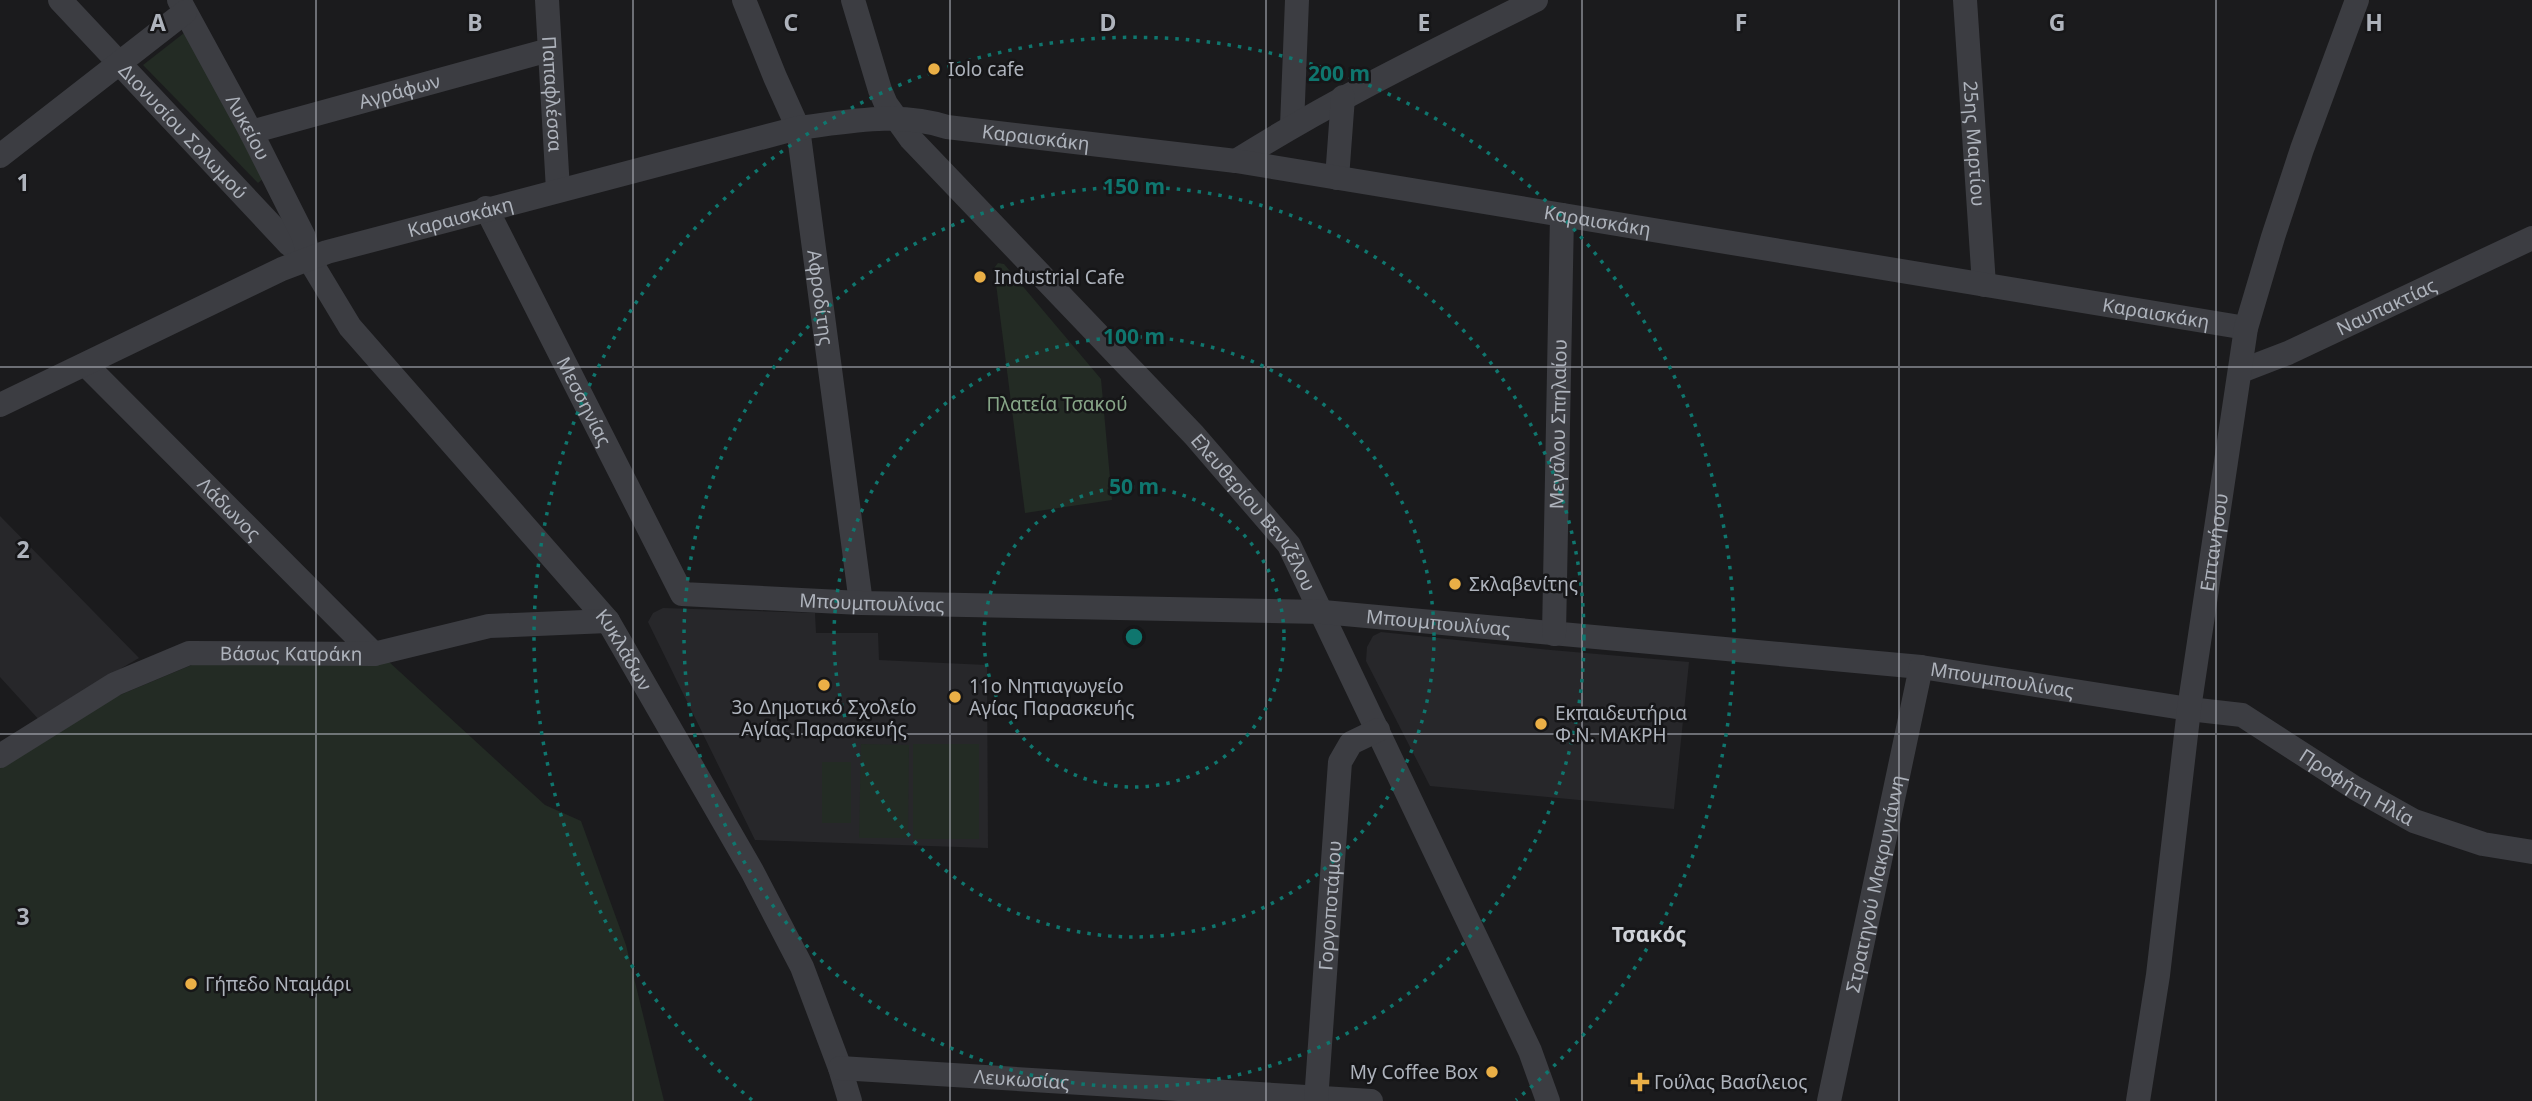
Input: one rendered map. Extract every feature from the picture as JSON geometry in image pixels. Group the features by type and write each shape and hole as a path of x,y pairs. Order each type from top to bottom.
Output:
{"street":[{"name":"Διονυσίου Σολωμού","path":"60,0 289,244 309,259"},
{"name":"Παπαφλέσσα","path":"547,0 558,190"},
{"name":"Αφροδίτης","path":"744,0 798,128 861,604"},
{"name":"Ελευθερίου Βενιζέλου","path":"853,0 880,90 903,129 1194,435 1270,520 1295,554 1530,1051 1548,1101"},
{"path":"1292,126 1297,0"},
{"path":"1236,162 1343,97 1536,0"},
{"name":"25ης Μαρτίου","path":"1965,0 1984,285"},
{"name":"Επτανήσου","path":"2138,1101 2158,975 2189,709 2246,328 2298,162 2357,0"},
{"path":"0,156 118,64 182,6"},
{"name":"Λυκείου","path":"182,6 251,132 304,237 309,259"},
{"name":"Αγράφων","path":"251,132 549,50"},
{"path":"1336,178 1343,97"},
{"name":"Καραισκάκη","path":"0,405 309,259 486,208 798,128 872,119 903,129 933,122 947,127 1236,162 2246,328"},
{"name":"Μεσσηνίας","path":"486,208 682,594"},
{"name":"Μεγάλου Σπηλαίου","path":"1554,634 1562,215"},
{"name":"Ναυπακτίας","path":"2241,371 2288,353 2532,239"},
{"name":"Κυκλάδων","path":"309,259 350,327 608,621 752,871 802,967 850,1101"},
{"name":"Λάδωνος","path":"86,365 374,654"},
{"name":"Μπουμπουλίνας","path":"682,594 861,604 1323,612 1921,667 2189,709"},
{"name":"Βάσως Κατράκη","path":"0,756 115,684 189,653 374,654 489,626 608,621"},
{"name":"Στρατηγού Μακρυγιάννη","path":"1829,1101 1921,667"},
{"name":"Προφήτη Ηλία","path":"2189,709 2242,715 2355,788 2414,821 2483,844 2532,852"},
{"name":"Γοργοποτάμου","path":"1316,1100 1340,762 1351,743 1378,730"},
{"name":"Λευκωσίας","path":"840,1068 1316,1100 1371,1101"}],"shaded area":[{"path":"0,516 139,658 96,683 41,722 0,677"},
{"path":"663,608 815,613 816,633 878,633 879,660 987,665 988,848 755,840 648,622 653,613"},
{"name":"Εκπαιδευτήρια Φ.Ν. ΜΑΚΡΗ","path":"1381,632 1689,662 1674,809 1430,786 1366,661 1367,647 1373,636"}],"green space":[{"path":"184,33 265,177 258,183 143,65"},
{"name":"Πλατεία Τσακού","path":"998,263 1004,264 1101,379 1112,500 1025,513 994,268"},
{"path":"388,661 545,805 581,821 626,945 664,1101 0,1101 0,767 103,702 194,664"},
{"path":"861,744 909,745 908,838 859,838"},
{"path":"913,744 979,744 979,839 913,839"},
{"path":"822,762 851,762 851,823 822,823"}],"place":[{"name":"Iolo cafe","path":"934,69"},
{"name":"Industrial Cafe","path":"980,277"},
{"name":"Σκλαβενίτης","path":"1455,584"},
{"name":"3ο Δημοτικό Σχολείο Αγίας Παρασκευής","path":"824,685"},
{"name":"11ο Νηπιαγωγείο Αγίας Παρασκευής","path":"955,697"},
{"name":"Εκπαιδευτήρια Φ.Ν. ΜΑΚΡΗ","path":"1541,724"},
{"name":"Γήπεδο Νταμάρι","path":"191,984"},
{"name":"My Coffee Box","path":"1492,1072"},
{"name":"Γούλας Βασίλειος","path":"1640,1082"}],"district":[{"name":"Τσακός","path":"1649,934"}]}
